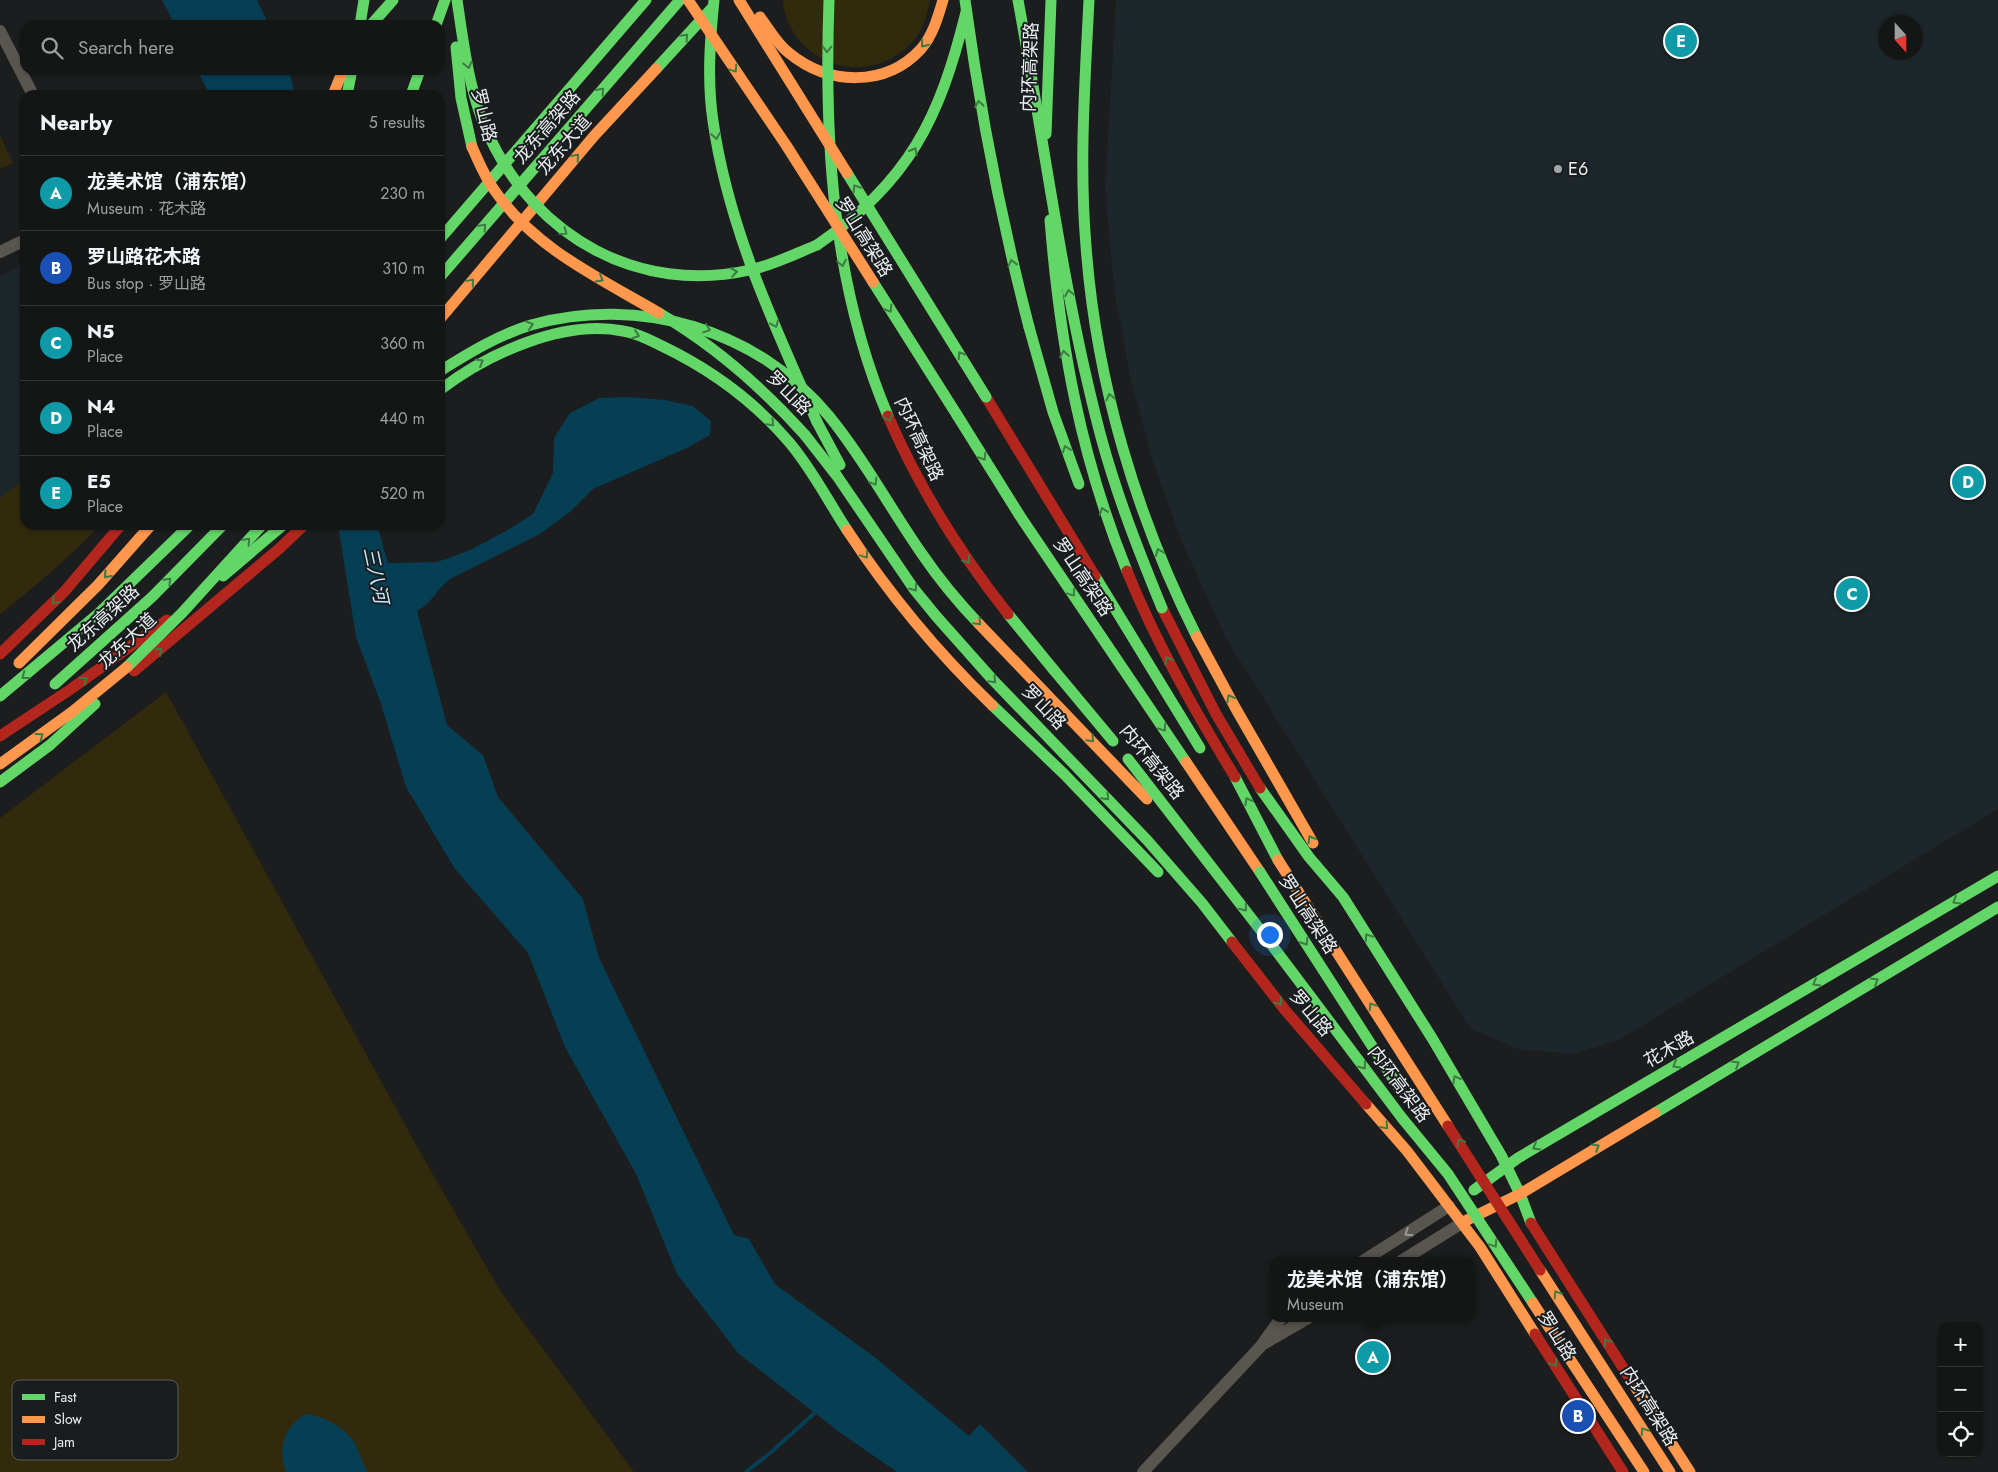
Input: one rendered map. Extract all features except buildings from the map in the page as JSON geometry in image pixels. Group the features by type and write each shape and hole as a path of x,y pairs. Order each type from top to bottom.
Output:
{"main road":[{"path":"361,20 364,0"},
{"path":"375,20 393,0"},
{"path":"438,20 445,0"},
{"name":"罗山路","path":"452,0 459,92 464,120 484,173 498,196 514,216 552,249 684,328 717,351 762,389 805,435 837,476 914,589 960,644 1147,840 1202,903 1284,1010 1407,1151 1480,1247 1623,1472"},
{"path":"457,0 467,61 476,100 489,136 506,170 525,196 545,217 568,235 596,252 626,265 657,273 698,276 738,272 777,262 817,245 856,217 886,189 910,159 931,122 946,87 957,53 967,0"},
{"name":"龙东高架路","path":"445,233 646,0"},
{"name":"龙东高架路","path":"445,271 680,0"},
{"name":"罗山高架路","path":"688,0 786,145 1020,516 1260,872 1409,1103"},
{"path":"714,0 710,90 720,162 731,202 758,281 817,422 887,548"},
{"name":"龙东大道","path":"445,313 594,136 720,0"},
{"name":"罗山高架路","path":"739,0 986,397 1206,758"},
{"path":"749,0 788,53 827,75 850,80 873,78 893,70 912,58 926,43 935,28 943,0"},
{"name":"内环高架路","path":"829,0 826,102 828,154 841,258 862,344 885,410 935,512 981,579 1134,766 1402,1118 1448,1174 1644,1472"},
{"path":"967,0 978,98 999,212 1028,327 1053,412 1084,497"},
{"path":"1018,0 1052,205 1081,356 1101,438 1121,502 1162,608 1216,714 1266,797 1309,857 1343,897"},
{"name":"内环高架路","path":"1050,0 1046,117 1052,263 1063,353 1083,445 1114,540 1156,636 1189,698 1247,798 1278,860 1670,1472"},
{"path":"1089,0 1082,166 1084,227 1094,325 1104,374 1124,448 1154,538 1192,626 1235,708 1343,897 1432,1038 1506,1167 1520,1194 1528,1218 1690,1472"},
{"path":"335,90 341,75"},
{"path":"348,90 351,75"},
{"path":"413,90 418,75"},
{"path":"445,368 472,349 507,333 554,319 584,315 636,313 658,316 701,327 725,336 768,359 809,394 842,434 914,544 938,577 980,625 1119,768 1230,890"},
{"path":"445,386 472,367 514,346 555,335 599,329 630,332 683,356 714,375 743,396 788,441 805,463 880,577 920,628 984,699 1094,803 1167,881"},
{"path":"0,654 82,572 117,530"},
{"path":"12,670 68,616 135,544 145,530"},
{"name":"龙东高架路","path":"0,696 92,620 185,530"},
{"name":"龙东高架路","path":"0,729 109,637 152,597 218,530"},
{"name":"龙东大道","path":"0,764 64,718 126,667 184,610 257,530"},
{"path":"0,736 71,689 169,619 278,530"},
{"path":"0,782 67,730 98,701 298,530"},
{"path":"1127,604 1154,674"},
{"name":"罗山高架路","path":"1236,805 1278,860"},
{"name":"花木路","path":"1449,1206 1518,1158 1998,876"},
{"path":"1178,893 1248,964"},
{"path":"1462,1223 1520,1194 1998,907"},
{"path":"1418,1118 1448,1174"},
{"path":"1407,1151 1492,1177 1520,1194"}],"street":[{"path":"0,30 20,69"},
{"path":"23,75 30,90"},
{"path":"0,252 20,242"},
{"name":"花木路","path":"1369,1257 1449,1206"},
{"path":"1407,1257 1462,1223"},
{"path":"1142,1472 1261,1346 1278,1322"},
{"path":"1261,1346 1301,1322"}],"shaded area":[{"path":"783,0 930,0 921,30 902,52 887,61 871,66 854,67 838,65 823,59 808,49 791,28 785,14"},
{"path":"1116,0 1998,0 1998,809 1619,1040 1575,1054 1520,1050 1470,1028 1227,640 1181,540 1151,456 1130,376 1114,289 1105,189"},
{"path":"0,135 13,163 0,169"},
{"path":"20,266 20,482 0,498 0,276"},
{"path":"20,482 20,530 96,530 52,571 0,614 0,498"},
{"path":"166,692 424,1159 501,1292 634,1472 0,1472 0,818"}],"water":[{"path":"162,0 257,0 267,20 172,20"},
{"path":"200,75 290,75 294,90 207,90"},
{"name":"三八河","path":"629,397 665,400 693,406 711,421 710,435 687,448 593,489 570,512 540,534 450,579 417,611 447,725 483,755 498,797 583,899 599,958 734,1235 749,1239 775,1284 877,1359 969,1436 980,1424 1028,1472 897,1472 839,1432 738,1353 677,1274 636,1174 565,1047 528,953 455,869 406,787 381,704 356,637 339,530 378,530 388,563 437,562 468,551 533,514 553,473 554,438 570,413 599,398"},
{"path":"307,1414 320,1417 341,1428 355,1444 368,1472 286,1472 282,1455 284,1439 293,1424"}],"waterway":[{"path":"746,1472 818,1410"}],"traffic: fast":[{"path":"361,20 364,0"},
{"path":"375,20 393,0"},
{"path":"438,20 445,0"},
{"path":"457,0 472,87 489,136 509,172 534,203 563,229 596,250 631,265 669,274 709,276 750,270 776,262 817,245"},
{"path":"445,233 646,0"},
{"path":"445,271 680,0"},
{"path":"714,0 710,45 710,91 720,160 741,237 754,275 817,422"},
{"path":"829,0 828,106 831,159 843,264 854,315 869,366 888,416"},
{"path":"965,0 977,83 992,165 1029,327"},
{"path":"1018,0 1065,274 1088,383 1114,481 1162,608"},
{"path":"1046,134 1051,0"},
{"path":"1089,0 1083,123 1083,184 1091,297 1099,347 1109,398 1138,496 1155,544 1197,637"},
{"path":"656,69 712,8"},
{"path":"817,245 849,221 875,197 898,172 916,145 932,116 945,84 966,12"},
{"path":"456,47 461,98 472,147"},
{"path":"348,90 351,75"},
{"path":"413,90 418,75"},
{"path":"847,173 986,397"},
{"path":"1050,220 1066,355 1075,398 1097,485 1127,571"},
{"path":"873,282 957,415"},
{"path":"659,313 699,339 737,368 772,400 805,435"},
{"path":"445,368 507,334 531,325 572,317 613,314 654,318 694,327 732,341 767,361 800,386 829,416 854,449 928,563 979,624"},
{"path":"1029,327 1053,412 1079,484"},
{"path":"445,387 503,352 551,335 576,330 600,329 623,331 638,335 697,365 730,387 761,413 797,452 847,530"},
{"path":"957,415 1020,516 1186,762"},
{"path":"817,422 840,465"},
{"path":"805,435 837,476 914,589 936,616 992,679 1147,840 1202,903 1232,942"},
{"path":"0,696 98,614 185,530"},
{"path":"55,684 152,597 218,530"},
{"path":"127,667 182,613 257,530"},
{"path":"223,576 277,530"},
{"path":"1095,576 1200,748"},
{"path":"1008,614 1053,669"},
{"path":"1053,669 1113,741"},
{"path":"0,782 50,745 95,704"},
{"path":"992,705 1064,774 1158,872"},
{"path":"1128,759 1262,932 1402,1118 1448,1174 1533,1303"},
{"path":"1235,777 1278,860"},
{"path":"1260,788 1309,857 1343,897 1432,1038 1501,1155 1520,1194 1531,1223"},
{"path":"1260,872 1401,1091"},
{"path":"1474,1190 1518,1158 1998,876"},
{"path":"1655,1113 1998,907"}],"traffic: slow":[{"path":"688,0 786,145 873,282"},
{"path":"739,0 847,173"},
{"path":"760,17 781,45 804,64 838,76 856,78 874,76 891,71 907,62 921,49 932,32 943,0"},
{"path":"445,313 594,136 656,69"},
{"path":"335,90 341,75"},
{"path":"472,147 491,186 511,211 529,229 570,261 659,313"},
{"path":"19,663 98,585 147,530"},
{"path":"847,530 915,622 992,705"},
{"path":"979,624 1147,799"},
{"path":"1197,637 1313,843"},
{"path":"0,764 72,712 127,667"},
{"path":"1186,762 1260,872"},
{"path":"1278,860 1448,1126"},
{"path":"1366,1104 1407,1151 1480,1247 1535,1334"},
{"path":"1463,1222 1520,1194 1655,1113"},
{"path":"1540,1270 1670,1472"},
{"path":"1533,1303 1644,1472"},
{"path":"1634,1385 1690,1472"}],"traffic: jam":[{"path":"986,397 1095,576"},
{"path":"888,416 913,469 941,519 973,567 1008,614"},
{"path":"0,654 64,592 117,530"},
{"path":"134,671 299,530"},
{"path":"1127,571 1150,624 1177,676 1235,777"},
{"path":"1162,608 1216,714 1260,788"},
{"path":"0,736 71,689 167,620"},
{"path":"1232,942 1285,1010 1366,1104"},
{"path":"1448,1126 1540,1270"},
{"path":"1531,1223 1634,1385"},
{"path":"1535,1334 1623,1472"}],"place":[{"name":"E5","path":"1681,41"},
{"name":"E6","path":"1558,169"},
{"name":"N4","path":"1968,482"},
{"name":"N5","path":"1852,594"},
{"name":"龙美术馆（浦东馆）","path":"1373,1357"},
{"name":"罗山路花木路","path":"1578,1416"}]}
